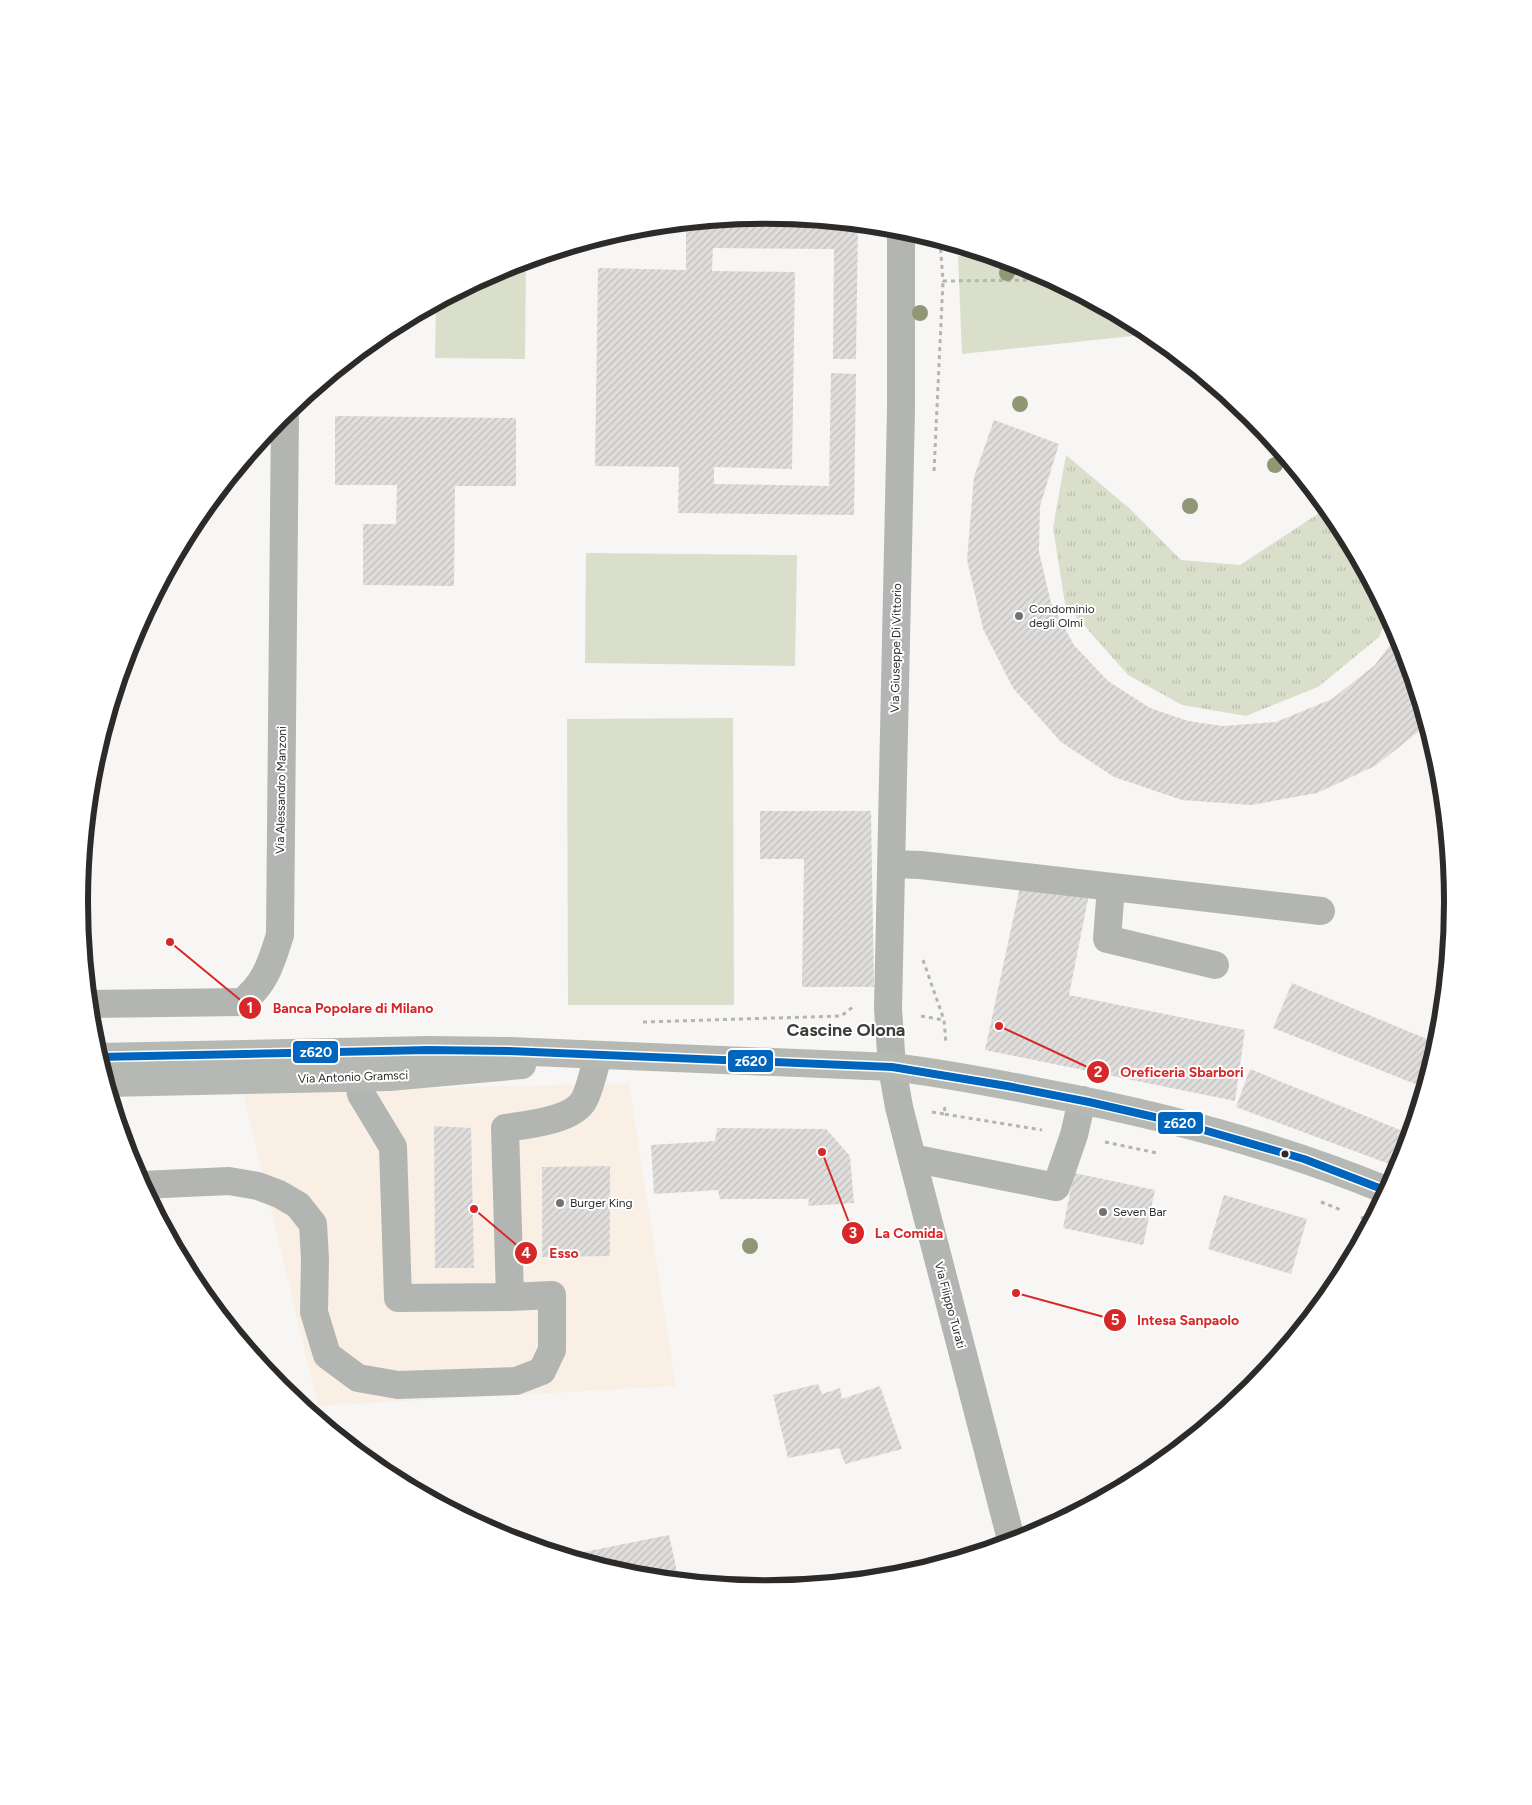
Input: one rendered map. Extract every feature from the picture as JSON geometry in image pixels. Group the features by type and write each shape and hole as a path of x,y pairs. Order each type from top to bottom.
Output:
{"main road":[{"name":"Via Antonio Gramsci","path":"112,1083 358,1065 428,1050 508,1051 892,1067 948,1074 1082,1100 1188,1124 1276,1150 1381,1188"},
{"name":"Via Antonio Gramsci","path":"106,1057 358,1065"}],"street":[{"name":"Via Giuseppe Di Vittorio","path":"892,1067 888,1009 901,420 901,238"},
{"name":"Via Alessandro Manzoni","path":"95,1004 242,1002 254,993 270,967 280,935 285,424"},
{"path":"891,864 921,865 1321,911"},
{"path":"1111,887 1107,939 1215,964"},
{"path":"510,1297 505,1128 546,1122 576,1109 584,1101 598,1056"},
{"path":"149,1185 229,1181 258,1186 279,1194 298,1206 312,1224 315,1259 314,1312 327,1355 358,1378 398,1385 447,1384 516,1381 542,1371 552,1350 552,1296 398,1298 393,1147 363,1100 358,1065"},
{"name":"Via Filippo Turati","path":"892,1067 899,1107 1010,1535"},
{"path":"912,1158 1056,1187 1074,1135 1082,1100"}],"path":[{"path":"940,247 942,281 1035,280"}],"shaded area":[{"path":"629,1083 676,1386 318,1406 243,1093"}],"green space":[{"path":"958,256 970,256 1026,276 1066,294 1139,335 962,354"},
{"path":"526,268 525,359 435,358 436,310 466,294"},
{"path":"1066,455 1129,508 1181,560 1240,565 1320,512 1354,563 1385,624 1379,637 1318,687 1246,716 1182,705 1128,675 1065,604 1053,528"},
{"path":"586,553 797,555 795,666 585,663"},
{"path":"733,718 734,1005 568,1005 567,719"}],"building":[{"path":"766,224 810,225 858,230 856,359 833,359 834,249 713,248 712,271 795,272 792,469 714,467 714,484 829,486 831,373 856,374 854,515 678,513 679,467 595,466 598,268 686,270 686,229 722,225"},
{"path":"335,416 516,418 516,486 455,486 454,586 363,585 363,524 396,524 397,485 335,485"},
{"name":"Condominio degli Olmi","path":"994,420 1059,444 1040,506 1039,552 1051,603 1074,645 1108,681 1150,708 1188,721 1223,726 1276,722 1332,699 1375,665 1392,642 1422,729 1375,766 1317,793 1251,805 1182,800 1114,777 1061,742 1013,688 983,629 967,560 974,477"},
{"path":"760,811 871,811 874,987 802,987 804,859 760,859"},
{"path":"1020,887 1089,894 1069,995 1245,1030 1235,1101 985,1050"},
{"path":"1292,983 1430,1040 1419,1085 1273,1028"},
{"path":"1250,1069 1404,1132 1392,1165 1236,1107"},
{"path":"434,1126 471,1128 474,1268 435,1268"},
{"path":"717,1128 826,1129 850,1156 854,1203 808,1206 809,1199 720,1199 718,1190 654,1194 651,1145 715,1141"},
{"path":"610,1166 610,1256 542,1257 542,1167"},
{"path":"1074,1173 1155,1190 1143,1245 1063,1228"},
{"path":"1224,1195 1307,1219 1291,1274 1208,1249"},
{"path":"818,1384 822,1394 840,1388 842,1399 880,1386 902,1449 845,1464 839,1448 788,1458 773,1395"},
{"path":"669,1535 678,1575 634,1568 576,1554"}],"transit line":[{"name":"z620","path":"106,1057 428,1050 509,1051 892,1067 1007,1086 1176,1122 1304,1159 1381,1189"}],"place":[{"name":"Condominio degli Olmi","path":"1019,616"},
{"name":"Banca Popolare di Milano","path":"170,942"},
{"name":"Oreficeria Sbarbori","path":"999,1026"},
{"name":"La Comida","path":"822,1152"},
{"name":"Burger King","path":"560,1203"},
{"name":"Esso","path":"474,1209"},
{"name":"Seven Bar","path":"1103,1212"},
{"name":"Intesa Sanpaolo","path":"1016,1293"}],"district":[{"name":"Cascine Olona","path":"846,1030"}]}
